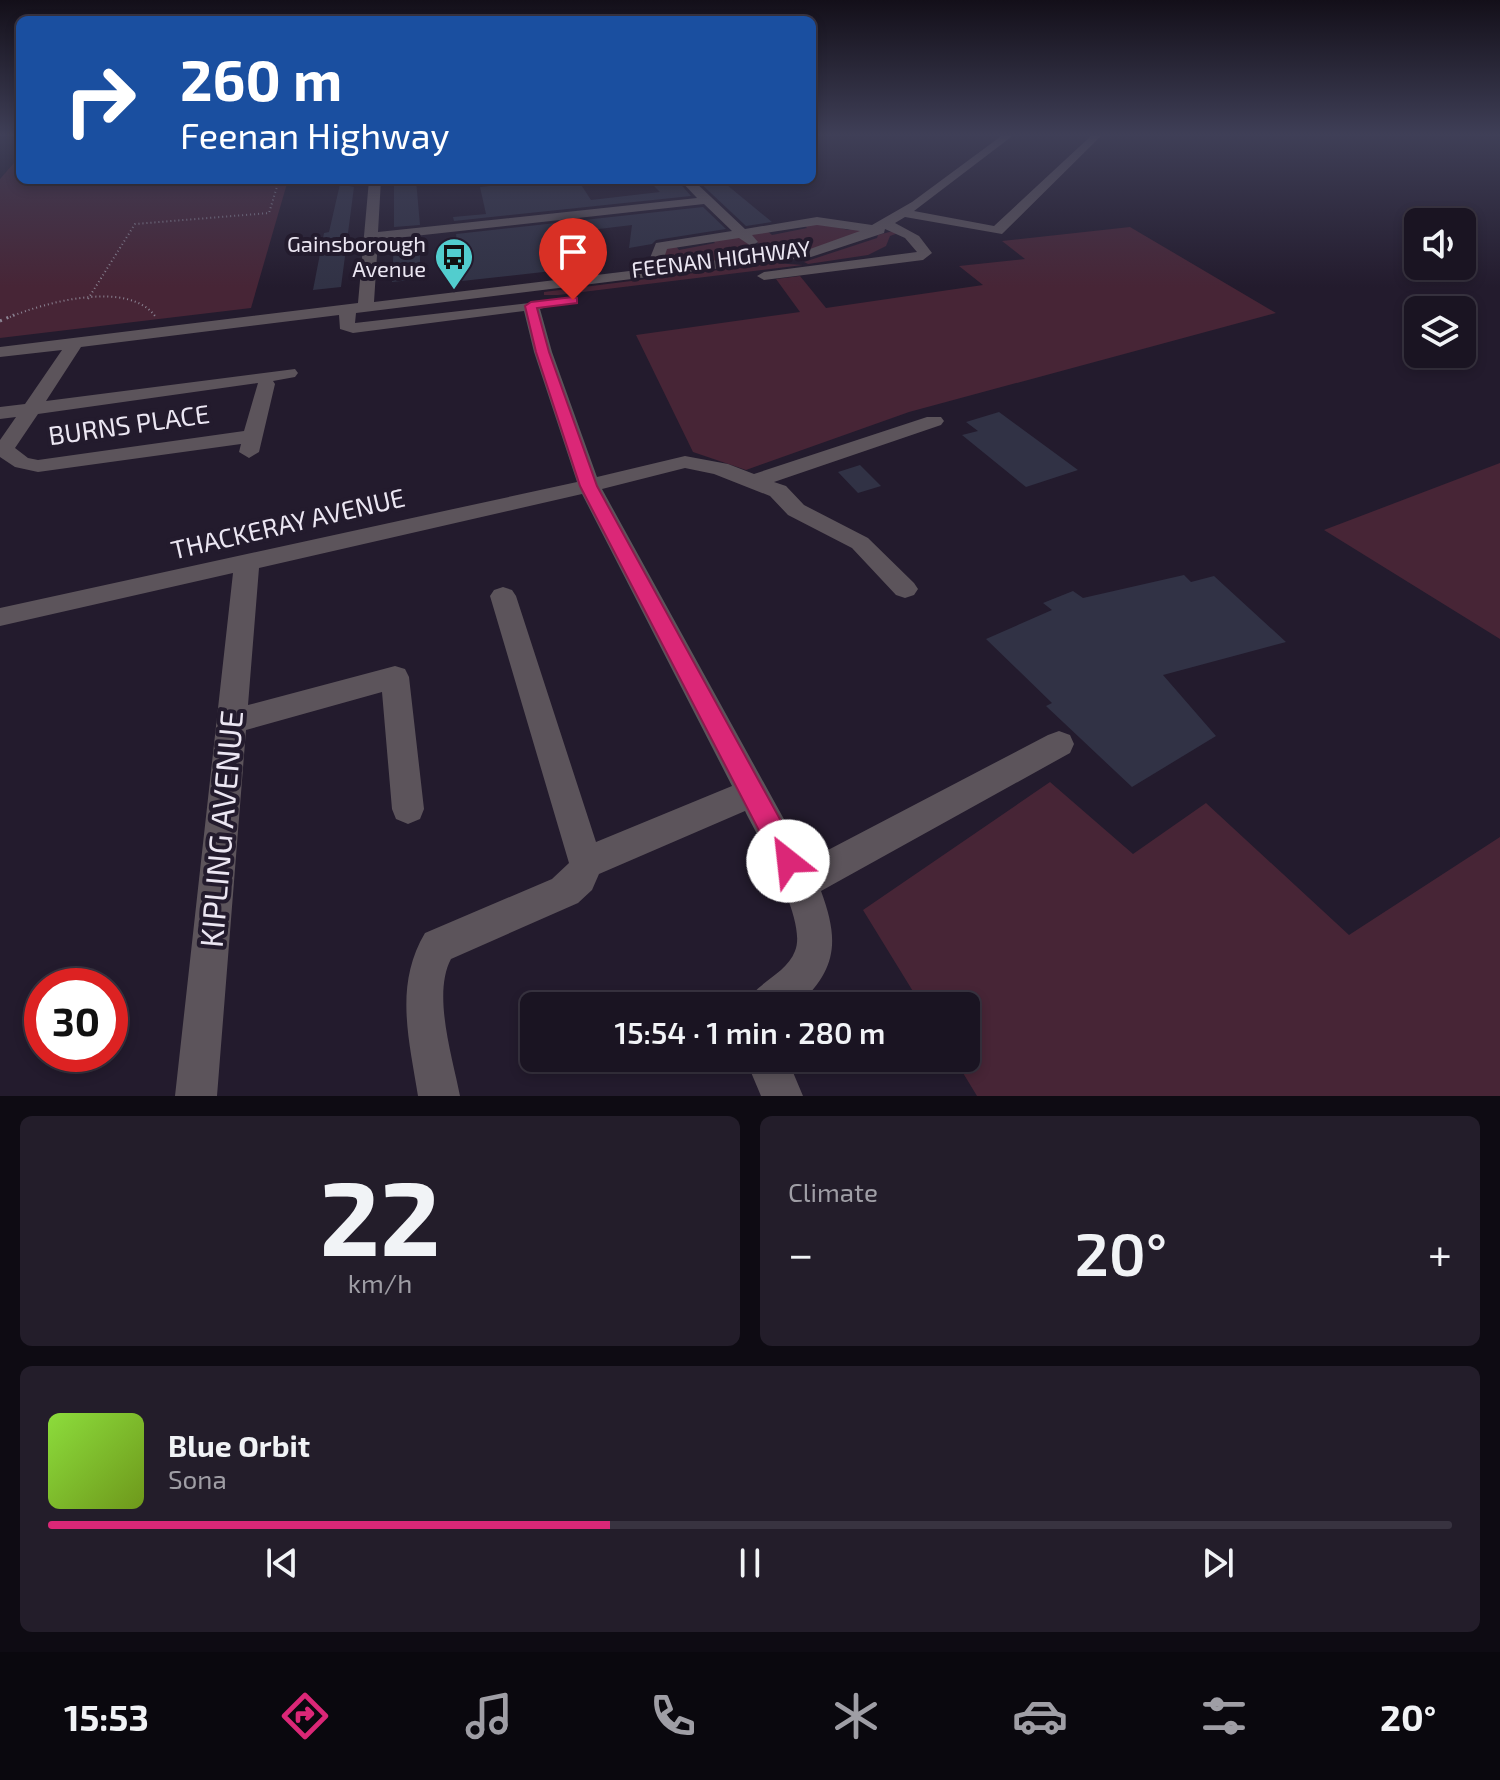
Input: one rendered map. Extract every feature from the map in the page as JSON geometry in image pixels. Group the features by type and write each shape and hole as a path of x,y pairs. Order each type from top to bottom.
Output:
{"street":[{"path":"366,308 375,185"},
{"path":"692,185 770,259"},
{"name":"FEENAN HIGHWAY","path":"0,352 770,259 829,248 883,227 941,185"},
{"path":"904,213 997,231 1045,185"},
{"path":"371,237 708,200"},
{"path":"664,273 657,260 659,247 819,221 883,227"},
{"name":"FEENAN HIGHWAY","path":"745,279 918,257 925,253 922,245 907,233 883,227"},
{"path":"348,310 347,327 353,328 544,304 543,352 589,486 800,883 817,929 812,963 785,992"},
{"name":"BURNS PLACE","path":"76,342 5,448 7,461 38,466 64,465 251,444 266,384"},
{"path":"0,413 289,373"},
{"path":"752,482 934,421"},
{"name":"THACKERAY AVENUE","path":"0,617 685,462 720,469 778,491 796,510 860,543 905,589"},
{"name":"KIPLING AVENUE","path":"196,1096 247,562"},
{"path":"439,1096 424,994 424,973 429,957 438,946 565,891 580,878 586,863 503,596"},
{"path":"232,722 395,677 408,809"},
{"path":"800,883 1059,744"},
{"path":"586,863 752,793"},
{"path":"772,1072 782,1096"}],"path":[{"path":"88,299 135,224 269,213 277,185"},
{"path":"0,321 47,306 88,299 136,300 152,309 156,322"}],"shaded area":[{"path":"0,185 287,185 251,308 0,338"},
{"path":"817,222 848,230 858,226 868,230 826,246 796,252 789,246 780,248 790,252 778,254 767,251 772,249 765,250 749,234 766,230 772,235 807,228 803,224"},
{"path":"1130,227 1276,313 909,412 746,470 693,452 636,335 800,312 776,279 800,276 826,308 983,285 959,266 1025,259 1002,241"},
{"path":"893,231 901,232 890,236 886,246 868,255 808,264 804,262 877,238"},
{"path":"740,236 756,251 742,254 760,254 670,268 661,263 674,261 663,262 663,248 675,245 679,250 715,243 711,239"},
{"path":"774,263 803,265 544,295 544,292"},
{"path":"1500,463 1500,639 1324,530"},
{"path":"1050,782 1133,854 1206,803 1349,935 1500,837 1500,1096 977,1096 962,1072 980,1072 980,992 913,992 863,910"}],"building":[{"path":"340,185 354,187 341,287 313,290 324,233 329,232"},
{"path":"394,185 416,185 420,225 394,227"},
{"path":"581,185 591,200 660,192 653,185 682,185 691,196 454,221 453,217 486,214 480,187"},
{"path":"702,185 727,185 772,222 746,226"},
{"path":"703,207 726,229 656,240 652,244 629,248 632,225 574,232 588,267 462,281 456,234"},
{"path":"419,239 421,279 392,282 394,241"},
{"path":"999,412 1078,470 1026,487 962,435 978,431 966,422"},
{"path":"860,465 881,486 858,493 838,472"},
{"path":"1184,575 1191,582 1214,576 1286,642 1163,675 1216,736 1132,787 1046,706 1052,703 986,639 1052,610 1043,603 1073,591 1083,598"}],"place":[{"name":"Gainsborough Avenue","path":"454,291"}],"route":[{"path":"573,300 531,306 543,352 589,486 788,861"}]}
